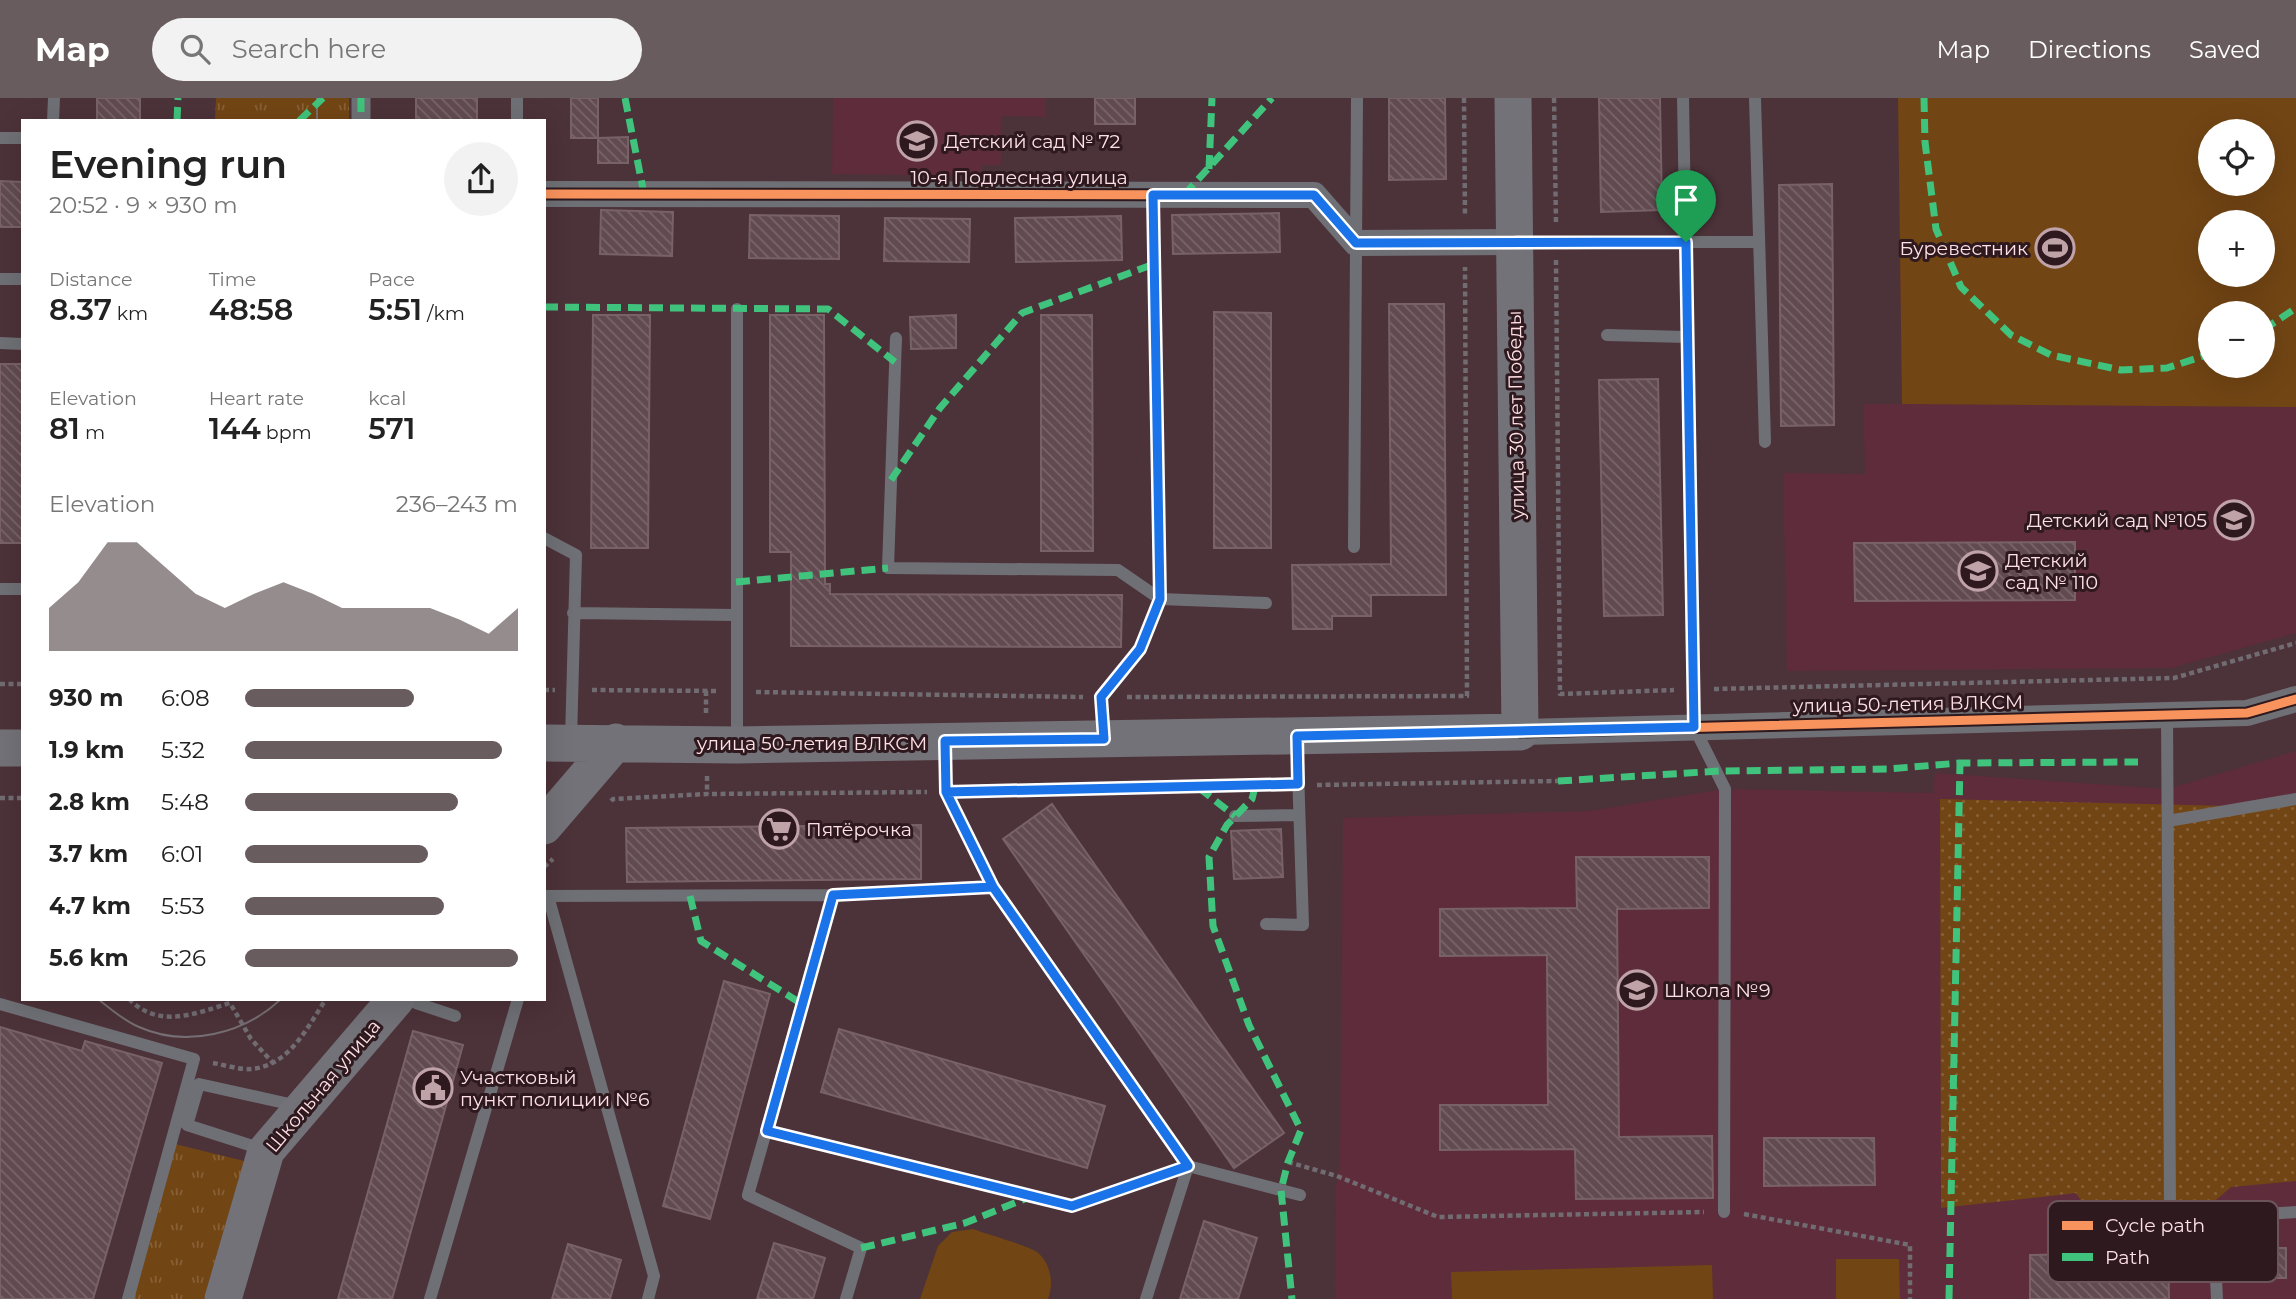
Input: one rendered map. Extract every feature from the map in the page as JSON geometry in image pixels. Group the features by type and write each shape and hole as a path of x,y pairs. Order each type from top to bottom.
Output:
{"main road":[{"name":"улица 30 лет Победы","path":"1513,98 1520,732"},
{"name":"улица 50-летия ВЛКСМ","path":"558,743 737,745 1520,732"},
{"path":"549,842 616,742"},
{"path":"0,748 21,748"},
{"name":"Школьная улица","path":"223,1299 266,1151 394,1001"}],"street":[{"path":"361,98 361,119"},
{"name":"10-я Подлесная улица","path":"546,194 1314,195 1356,243"},
{"path":"1356,243 1514,242"},
{"name":"улица 50-летия ВЛКСМ","path":"1520,732 2247,713 2296,699"}],"lane":[{"path":"53,119 54,98"},
{"path":"517,98 517,119"},
{"path":"1354,547 1357,98"},
{"path":"1683,98 1694,727 1725,789 1724,1212"},
{"path":"1755,98 1765,442"},
{"path":"0,138 21,138"},
{"path":"1104,739 1101,697 1140,649 1160,599 1153,195"},
{"path":"1514,242 1759,242"},
{"path":"0,278 21,279"},
{"path":"737,309 737,745"},
{"path":"1607,335 1687,337"},
{"path":"896,338 888,568 1118,570 1160,599 1266,603"},
{"path":"0,343 21,344"},
{"path":"546,538 576,555 573,690 558,743"},
{"path":"0,589 21,589"},
{"path":"573,613 736,615"},
{"path":"2167,715 2170,1201"},
{"path":"1266,924 1303,925 1297,736"},
{"path":"945,741 946,792 993,887 1188,1166"},
{"path":"2168,821 2296,799"},
{"path":"1235,816 1299,815"},
{"path":"546,900 833,895 993,887"},
{"path":"833,895 748,1195 861,1248 846,1299"},
{"path":"546,903 654,1276 648,1299"},
{"path":"414,1001 455,1016"},
{"path":"430,1299 517,1001"},
{"path":"0,1004 194,1059 128,1299"},
{"path":"266,1151 187,1125 199,1084 303,1107"},
{"path":"767,1131 1072,1206 1188,1166 1300,1195"},
{"path":"1146,1299 1188,1166"},
{"path":"2278,1213 2296,1212"}],"path":[{"path":"1464,98 1466,696"},
{"path":"1555,98 1560,694 2174,678 2296,643"},
{"path":"0,684 21,684"},
{"path":"546,690 706,691"},
{"path":"604,809 613,799 707,794 1558,781"},
{"path":"0,798 21,798"},
{"path":"131,1001 139,1009 170,1018 197,1014 230,1003 251,1039 274,1064"},
{"path":"194,1059 250,1070 274,1064 299,1040 325,1001"},
{"path":"1288,1162 1337,1176 1438,1217 1724,1212 1910,1245 1910,1299"}],"shaded area":[{"name":"Детский сад № 72","path":"833,98 1046,98 1046,117 1002,116 1001,165 982,165 982,176 832,174"},
{"path":"1898,98 2296,98 2296,633 2172,668 1787,671 1783,473 1865,474 1863,404 1902,404"},
{"name":"Школа №9","path":"2296,751 2296,1299 1335,1299 1336,1186 1340,1163 1343,818 1589,811 1725,789 1933,793 1935,773 2168,789"}],"green space":[{"path":"216,98 349,98 349,119 215,119"},
{"name":"Буревестник","path":"1898,98 2296,98 2296,407 1902,404"},
{"path":"2296,795 2296,1181 2231,1187 2215,1201 2081,1201 2076,1193 1941,1208 1940,799 2272,807"},
{"path":"171,1143 244,1161 204,1299 122,1299"},
{"path":"973,1229 1037,1252 1050,1274 1048,1299 920,1299 938,1246 952,1232"},
{"path":"1836,1259 1899,1259 1900,1299 1836,1299"},
{"path":"1712,1265 1713,1299 1452,1299 1451,1272"}],"building":[{"path":"97,98 140,98 140,119 97,119"},
{"path":"416,98 477,98 477,119 416,119"},
{"path":"571,98 598,98 598,138 571,138"},
{"path":"1095,98 1135,98 1135,124 1095,124"},
{"path":"1389,98 1445,98 1446,179 1389,180"},
{"path":"1599,98 1660,98 1662,210 1601,212"},
{"path":"628,137 628,163 598,163 598,138"},
{"path":"0,181 21,182 21,227 0,227"},
{"path":"1832,184 1834,425 1781,426 1779,185"},
{"path":"601,210 673,212 672,256 600,254"},
{"path":"1279,213 1280,252 1173,254 1172,215"},
{"path":"750,215 839,216 839,259 749,258"},
{"path":"1121,216 1122,260 1016,262 1015,218"},
{"path":"885,218 970,219 969,262 884,261"},
{"path":"1389,304 1444,304 1446,595 1371,595 1371,616 1332,616 1332,629 1293,629 1292,565 1391,564"},
{"path":"1214,312 1271,313 1271,548 1214,548"},
{"path":"593,315 650,315 648,548 591,548"},
{"path":"770,315 824,315 825,584 830,584 830,594 1122,595 1121,647 791,646 791,552 770,552"},
{"path":"956,315 956,348 911,349 910,317"},
{"path":"1041,315 1092,315 1093,551 1041,551"},
{"path":"0,364 21,364 21,543 0,543"},
{"path":"1658,379 1663,615 1604,616 1599,380"},
{"path":"2075,542 2075,600 1855,601 1854,543"},
{"path":"1052,804 1284,1133 1234,1168 1003,839"},
{"path":"921,825 921,879 627,882 626,828"},
{"path":"1281,829 1283,877 1234,879 1231,831"},
{"path":"1576,857 1709,857 1709,908 1617,909 1619,1137 1712,1136 1713,1198 1576,1199 1575,1149 1440,1150 1440,1105 1548,1105 1547,955 1440,956 1440,909 1577,908"},
{"path":"724,981 770,994 710,1219 663,1206"},
{"path":"0,1027 82,1051 85,1041 162,1063 93,1299 0,1299"},
{"path":"839,1029 1105,1106 1087,1168 821,1092"},
{"path":"413,1031 463,1045 392,1299 338,1299"},
{"path":"1764,1138 1874,1138 1875,1185 1764,1186"},
{"path":"1204,1221 1257,1238 1238,1299 1180,1299"},
{"path":"774,1243 825,1258 813,1299 757,1299"},
{"path":"568,1244 621,1260 610,1299 552,1299"},
{"path":"2278,1248 2286,1248 2286,1278 2278,1278"},
{"path":"2030,1255 2048,1255 2048,1282 2169,1282 2169,1299 2030,1299"}],"tram line":[{"path":"317,98 317,119"},
{"path":"101,1001 139,1027 157,1033 195,1037 232,1029 250,1021 278,1001"}],"marked path":[{"path":"177,119 178,98"},
{"path":"301,119 323,98"},
{"path":"361,98 361,119"},
{"path":"625,98 644,194"},
{"path":"1209,169 1212,98"},
{"path":"1184,195 1272,98"},
{"path":"1924,98 1925,142 1936,229 1961,287 2011,335 2051,355 2121,370 2167,368 2198,358"},
{"path":"891,480 940,408 1022,313 1154,264"},
{"path":"546,307 828,309 895,362"},
{"path":"2275,322 2296,308"},
{"path":"736,582 888,568"},
{"path":"1558,781 1720,771 1888,769 1960,763 2138,762"},
{"path":"1949,1299 1960,763"},
{"path":"1255,787 1252,799 1227,825 1209,857 1213,926 1249,1025 1301,1130 1288,1162 1281,1190 1292,1299"},
{"path":"1199,788 1235,816"},
{"path":"690,896 701,941 802,1004"},
{"path":"861,1248 965,1223 1032,1196"}],"cycle path":[{"path":"546,194 1314,195 1356,243 1514,242"},
{"path":"1520,732 2247,713 2296,699"}],"place":[{"name":"Детский сад № 72","path":"917,141"},
{"name":"Буревестник","path":"2055,248"},
{"name":"Детский сад №105","path":"2234,520"},
{"name":"Детский сад № 110","path":"1978,571"},
{"name":"Пятёрочка","path":"779,829"},
{"name":"Школа №9","path":"1637,990"},
{"name":"Участковый пункт полиции №6","path":"433,1088"}],"route":[{"path":"1686,242 1356,243 1314,195 1153,195 1160,599 1140,649 1101,697 1104,739 945,741 946,792 993,887 833,895 767,1131 1072,1206 1188,1166 993,887 970,839 946,792 1298,784 1297,736 1694,727 1686,242"}]}
